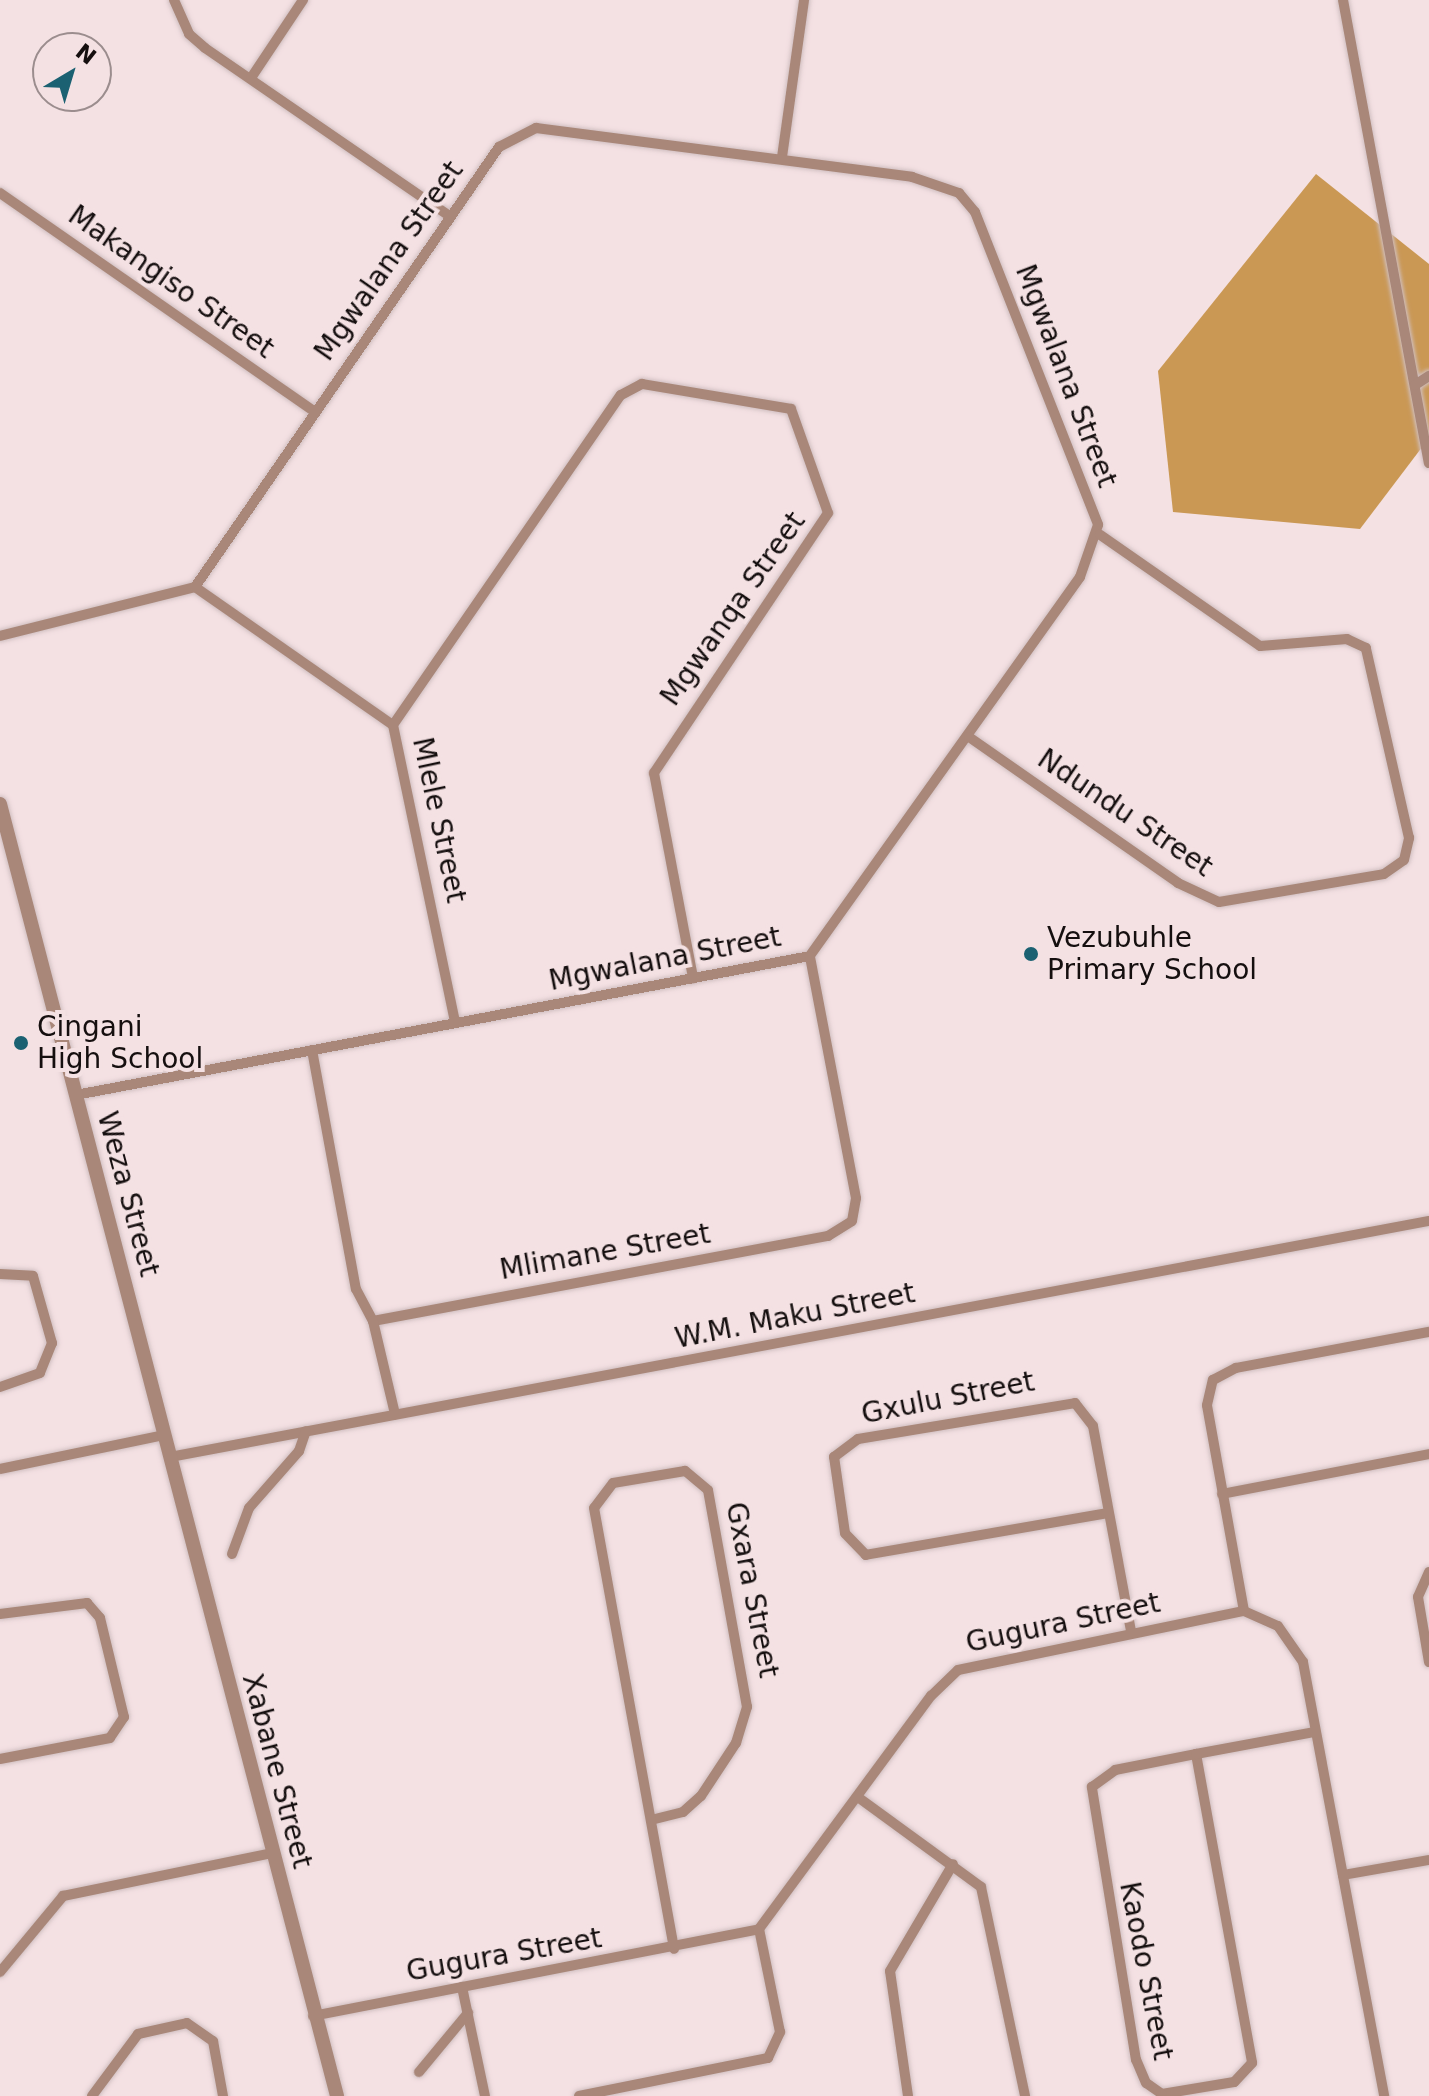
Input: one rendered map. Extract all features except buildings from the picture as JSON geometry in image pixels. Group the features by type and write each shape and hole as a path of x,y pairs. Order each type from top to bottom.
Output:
{"street":[{"path":"174,0 189,34 449,216"},
{"path":"251,78 303,0"},
{"path":"782,157 804,0"},
{"path":"1343,0 1429,463"},
{"name":"Mgwalana Street","path":"76,1095 810,956 969,737 1084,570 1100,535 968,202 932,180 782,157 536,128 499,147 195,587"},
{"name":"Makangiso Street","path":"0,193 314,411"},
{"path":"1415,385 1429,376"},
{"name":"Mgwanqa Street","path":"393,725 621,395 642,384 791,409 828,513 654,773 693,978"},
{"name":"Ndundu Street","path":"969,737 1178,883 1219,902 1384,874 1404,860 1409,838 1366,648 1347,639 1260,646 1100,535"},
{"path":"0,636 195,587"},
{"name":"Mlele Street","path":"195,587 393,725 455,1022"},
{"name":"Weza Street","path":"0,804 170,1457"},
{"name":"Mlimane Street","path":"373,1321 845,1229 856,1198 810,956"},
{"path":"312,1050 356,1289 373,1321 395,1414"},
{"name":"W.M. Maku Street","path":"170,1457 1429,1221"},
{"path":"0,1274 33,1276 52,1343 40,1373 0,1387"},
{"path":"1384,2096 1298,1648 1278,1626 1244,1611 1207,1396 1219,1375 1429,1332"},
{"name":"Gxulu Street","path":"1108,1513 866,1555 845,1533 834,1457 847,1442 1064,1400 1082,1407 1093,1426 1131,1631"},
{"path":"232,1554 249,1508 299,1451 306,1431"},
{"path":"0,1469 164,1435"},
{"path":"1222,1494 1429,1454"},
{"name":"Xabane Street","path":"170,1457 313,2016 337,2096"},
{"name":"Gxara Street","path":"651,1820 683,1812 707,1789 736,1743 747,1707 708,1490 685,1471 613,1483 594,1508 674,1949"},
{"path":"1429,1572 1418,1597 1429,1662"},
{"path":"0,1614 70,1601 93,1608 124,1717 110,1738 0,1759"},
{"name":"Gugura Street","path":"313,2016 674,1949 759,1929 958,1670 1131,1631 1244,1611"},
{"name":"Kaodo Street","path":"1196,1754 1252,2063 1234,2082 1162,2094 1146,2083 1136,2060 1090,1797 1098,1780 1115,1770 1196,1754 1315,1732"},
{"path":"859,1798 981,1887 991,1908 1025,2096"},
{"path":"2,1964 63,1896 272,1853"},
{"path":"1343,1875 1429,1860"},
{"path":"908,2096 890,1971 953,1864"},
{"path":"579,2096 768,2058 780,2032 759,1929"},
{"path":"462,1987 485,2096"},
{"path":"419,2072 467,2013"},
{"path":"92,2096 138,2034 187,2023 213,2041 223,2096"}],"shaded area":[{"path":"1316,174 1429,264 1429,438 1360,529 1173,512 1158,371"}],"place":[{"name":"Vezubuhle Primary School","path":"1031,954"},
{"name":"Cingani High School","path":"21,1043"}]}
